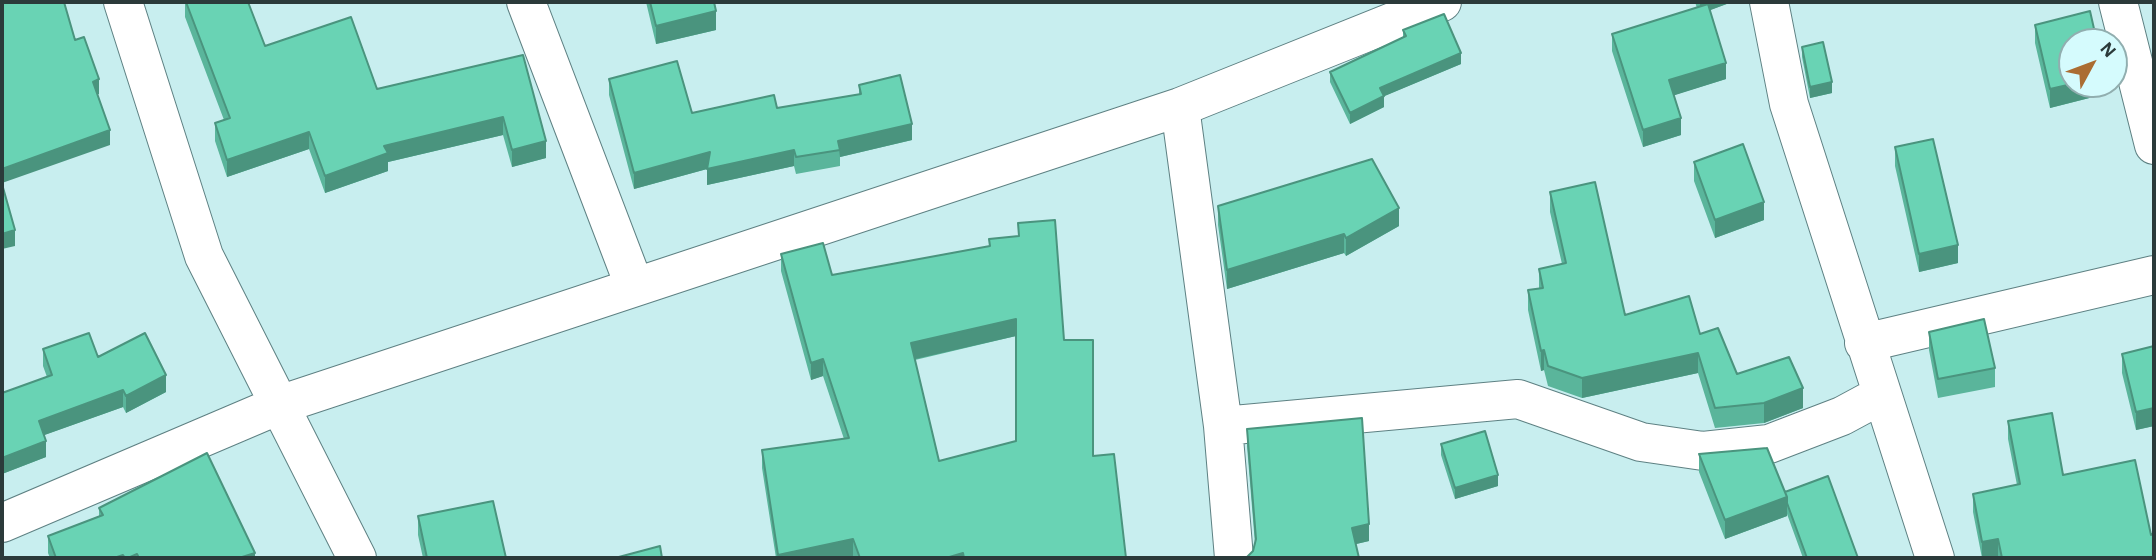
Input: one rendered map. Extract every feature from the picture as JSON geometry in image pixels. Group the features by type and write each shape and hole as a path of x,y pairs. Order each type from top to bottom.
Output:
{"street":[{"path":"123,2 204,256 357,558"},
{"path":"526,2 634,285"},
{"path":"2,523 279,405 634,285 1180,107 1442,2"},
{"path":"1769,2 1789,104 1864,343 1936,558"},
{"path":"2118,2 2152,128"},
{"path":"1180,107 1223,426 1234,558"},
{"path":"1864,343 2154,275"},
{"path":"1223,426 1518,399 1641,442 1703,451 1769,444 1842,416 1881,395"}],"building":[{"path":"2,2 64,2 75,40 84,37 99,79 93,82 110,130 2,169"},
{"path":"186,2 248,2 265,46 351,17 377,89 523,55 546,141 512,150 503,117 384,146 388,153 325,176 309,132 227,160 215,123 230,118"},
{"path":"650,2 714,2 716,11 656,26"},
{"path":"1708,4 1726,63 1669,80 1681,118 1643,130 1612,34"},
{"path":"2090,11 2094,28 2058,28 2058,87 2050,89 2035,25"},
{"path":"1444,14 1461,53 1380,88 1384,96 1350,113 1330,72 1406,36 1403,30"},
{"path":"1823,42 1832,82 1810,87 1802,47"},
{"path":"677,61 692,113 774,95 777,108 861,94 859,85 900,75 912,124 838,141 840,150 796,157 794,150 707,169 710,152 634,173 609,79"},
{"path":"1933,139 1958,245 1919,254 1895,147"},
{"path":"1743,144 1764,202 1715,220 1694,162"},
{"path":"1372,159 1399,208 1346,238 1344,234 1227,270 1218,206"},
{"path":"1595,182 1625,315 1689,296 1700,334 1718,328 1737,374 1789,357 1803,388 1764,403 1715,408 1698,353 1582,378 1548,366 1544,350 1541,351 1528,290 1543,288 1539,269 1566,263 1550,192"},
{"path":"2,184 15,230 2,234"},
{"path":"1055,220 1064,340 1093,340 1093,456 1114,454 1126,558 964,558 963,553 946,558 860,558 853,539 778,555 762,450 849,438 823,359 811,363 781,254 823,243 832,275 990,246 989,239 1019,236 1018,223","holes":["1016,319 1016,441 939,461 911,343"]},
{"path":"1984,319 1995,368 1938,379 1929,332"},
{"path":"89,333 98,357 145,333 166,375 126,396 123,390 39,421 46,441 2,458 2,393 52,375 43,349"},
{"path":"2154,346 2154,408 2136,412 2122,354"},
{"path":"2052,413 2063,475 2135,460 2151,535 2154,533 2154,558 2002,558 1998,539 1982,542 1973,494 2020,484 2008,421"},
{"path":"1362,418 1369,524 1352,528 1359,558 1246,558 1253,551 1256,539 1247,429"},
{"path":"1485,431 1498,475 1455,488 1441,444"},
{"path":"1767,448 1787,497 1725,520 1699,454"},
{"path":"207,453 255,553 239,558 139,558 137,554 128,558 123,555 114,558 56,558 48,536 103,515 99,508"},
{"path":"1828,476 1858,558 1807,558 1785,492"},
{"path":"493,501 506,558 427,558 418,516"},
{"path":"660,546 662,558 615,558"}]}
